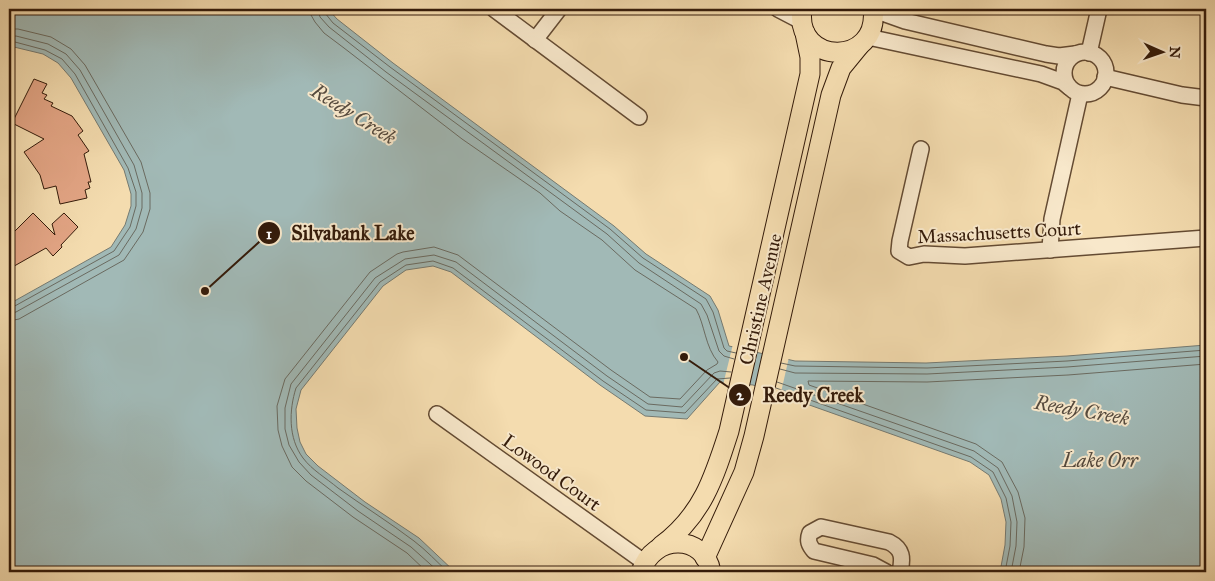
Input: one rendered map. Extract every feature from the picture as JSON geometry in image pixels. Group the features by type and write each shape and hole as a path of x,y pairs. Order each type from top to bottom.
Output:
{"main road":[{"path":"802,21 812,44 823,50 835,53 848,52 864,41 874,19 874,9"},
{"name":"Christine Avenue","path":"642,567 651,553 678,534 699,506 718,465 738,395 810,74 810,57 802,21"},
{"name":"Christine Avenue","path":"708,565 744,472 763,399 831,95 841,68 864,41"},
{"path":"661,546 673,543 685,544 696,549 708,565"}],"street":[{"path":"494,9 639,117"},
{"path":"535,40 558,9"},
{"path":"778,9 802,21"},
{"path":"864,41 1041,74 1053,77 1074,90 1093,92 1103,84 1105,78 1106,71 1100,59 1082,54 1059,56 1046,54 905,22 874,9"},
{"path":"1074,90 1065,82 1064,69 1066,63 1082,54 1099,9"},
{"path":"1105,78 1182,95 1206,98"},
{"path":"1050,250 1052,219 1074,90"},
{"name":"Massachusetts Court","path":"921,149 899,251 909,257 924,254 980,255 1206,238"},
{"name":"Lowood Court","path":"437,414 642,567"},
{"path":"886,572 873,565 814,551 809,545 808,538 810,533 821,527 889,542 900,550 902,556 900,572"}],"water":[{"name":"Lake Orr","path":"9,9 328,9 337,19 393,63 614,226 646,254 710,296 718,310 729,346 795,361 926,363 1067,356 1206,345 1206,572 1000,572 1005,545 1006,522 1001,499 989,475 970,462 753,385 720,382 687,419 645,416 600,385 451,272 433,266 406,270 383,286 301,390 296,409 297,428 300,442 306,454 318,466 365,502 419,538 455,572 9,572 9,304 111,247 125,225 131,206 131,194 124,170 71,78 58,63 43,54 14,47 9,48"}],"pier":[{"path":"733,344 757,350 749,387 723,385"},
{"path":"764,352 789,357 780,397 757,389"}],"building":[{"path":"34,79 47,84 42,93 47,95 44,99 53,103 51,106 72,116 83,131 78,135 89,151 84,154 91,182 88,182 90,188 85,190 87,198 60,204 56,186 44,189 40,175 24,152 44,139 12,123"},
{"path":"33,213 55,235 52,224 64,213 78,227 53,256 46,248 9,269 9,237"}],"place":[{"name":"Silvabank Lake","path":"205,291"},
{"name":"Reedy Creek","path":"684,357"}]}
